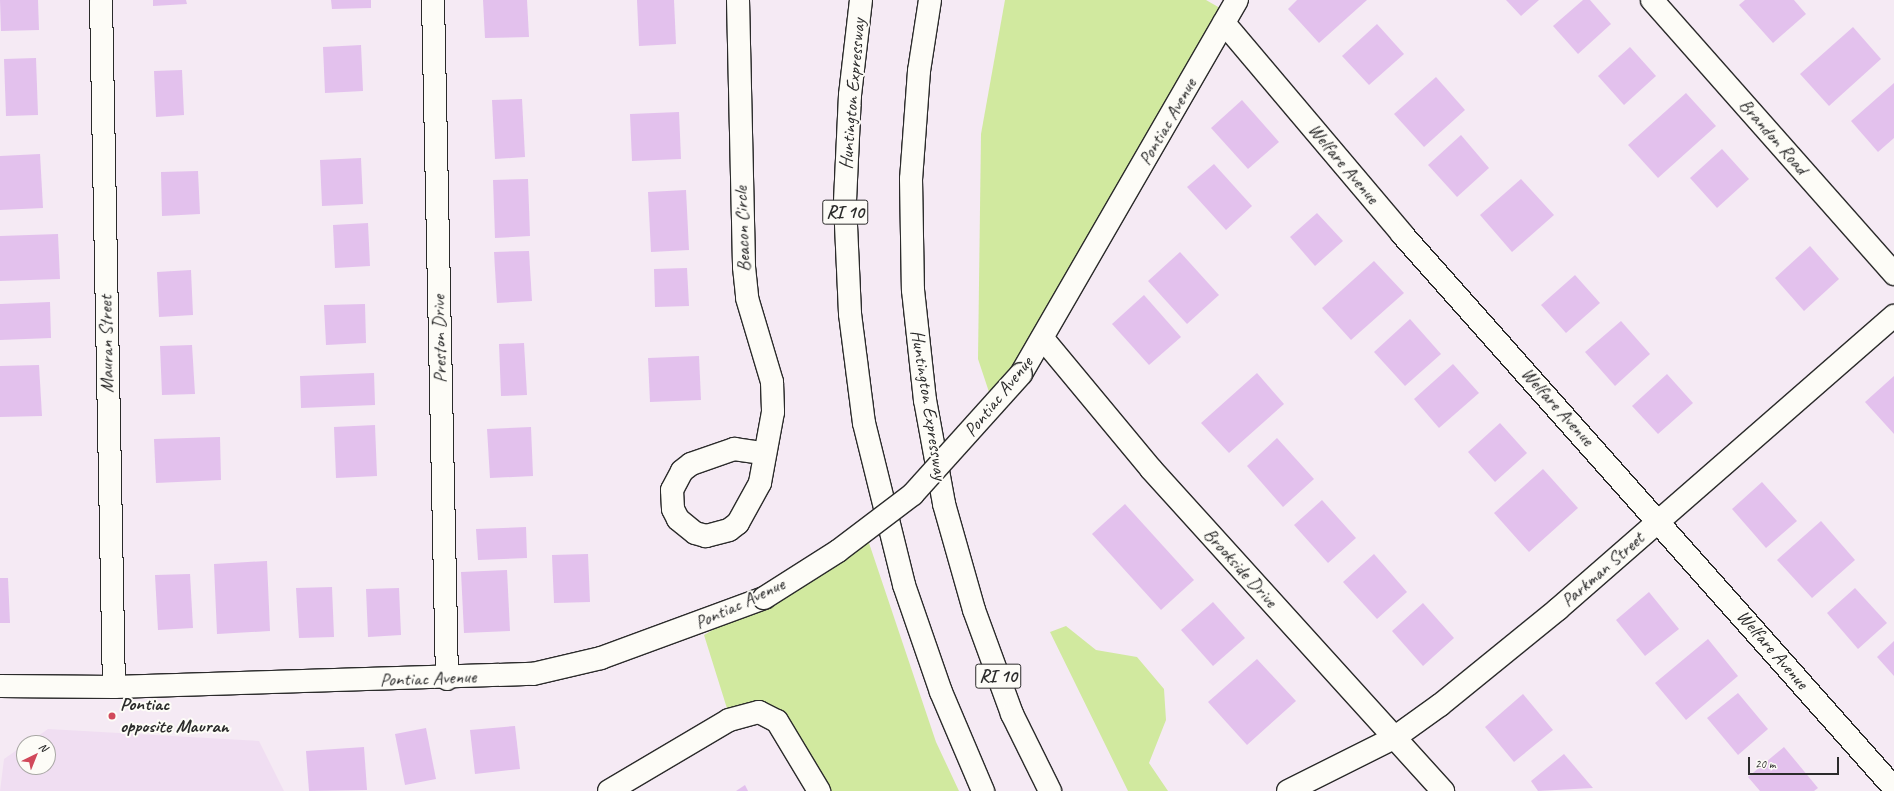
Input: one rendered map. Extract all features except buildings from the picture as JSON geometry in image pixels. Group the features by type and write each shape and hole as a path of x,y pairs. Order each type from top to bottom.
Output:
{"main road":[{"name":"Mauran Street","path":"101,0 114,687"},
{"name":"Preston Drive","path":"433,0 447,679"},
{"name":"Beacon Circle","path":"738,0 745,283 772,382 772,412 760,484 738,523 729,530 706,536 694,532 678,519 673,509 672,490 682,471 691,464 734,449 764,453"},
{"name":"Huntington Expressway","path":"862,0 850,95 845,203 850,314 864,423 906,592 941,692 983,791"},
{"name":"Huntington Expressway","path":"930,0 919,71 911,179 913,290 925,400 944,504 974,610 1012,714 1050,791"},
{"name":"Pontiac Avenue","path":"0,686 114,687 447,679 533,674 601,658 764,598 838,551 914,494 1021,374 1044,340 1237,0"},
{"name":"Brandon Road","path":"1652,0 1894,274"},
{"name":"Welfare Avenue","path":"1224,23 1402,234 1659,521 1894,788"},
{"name":"Parkman Street","path":"1288,791 1394,738 1558,609 1894,316"},
{"name":"Brookside Drive","path":"1044,340 1151,469 1442,791"},
{"path":"609,791 729,720 758,712 777,721 819,791"}],"shaded area":[{"path":"48,729 259,741 284,791 0,791 4,759 16,751 16,775 56,775 56,735 39,735"}],"green space":[{"path":"1005,0 1206,0 1227,12 995,410 978,359 981,134"},
{"path":"868,540 936,742 959,791 820,791 769,721 730,718 704,635"},
{"path":"1066,626 1096,650 1137,657 1164,689 1166,720 1149,763 1168,791 1128,791 1050,632"}],"place":[{"name":"Pontiac opposite Mauran","path":"112,716"}]}
